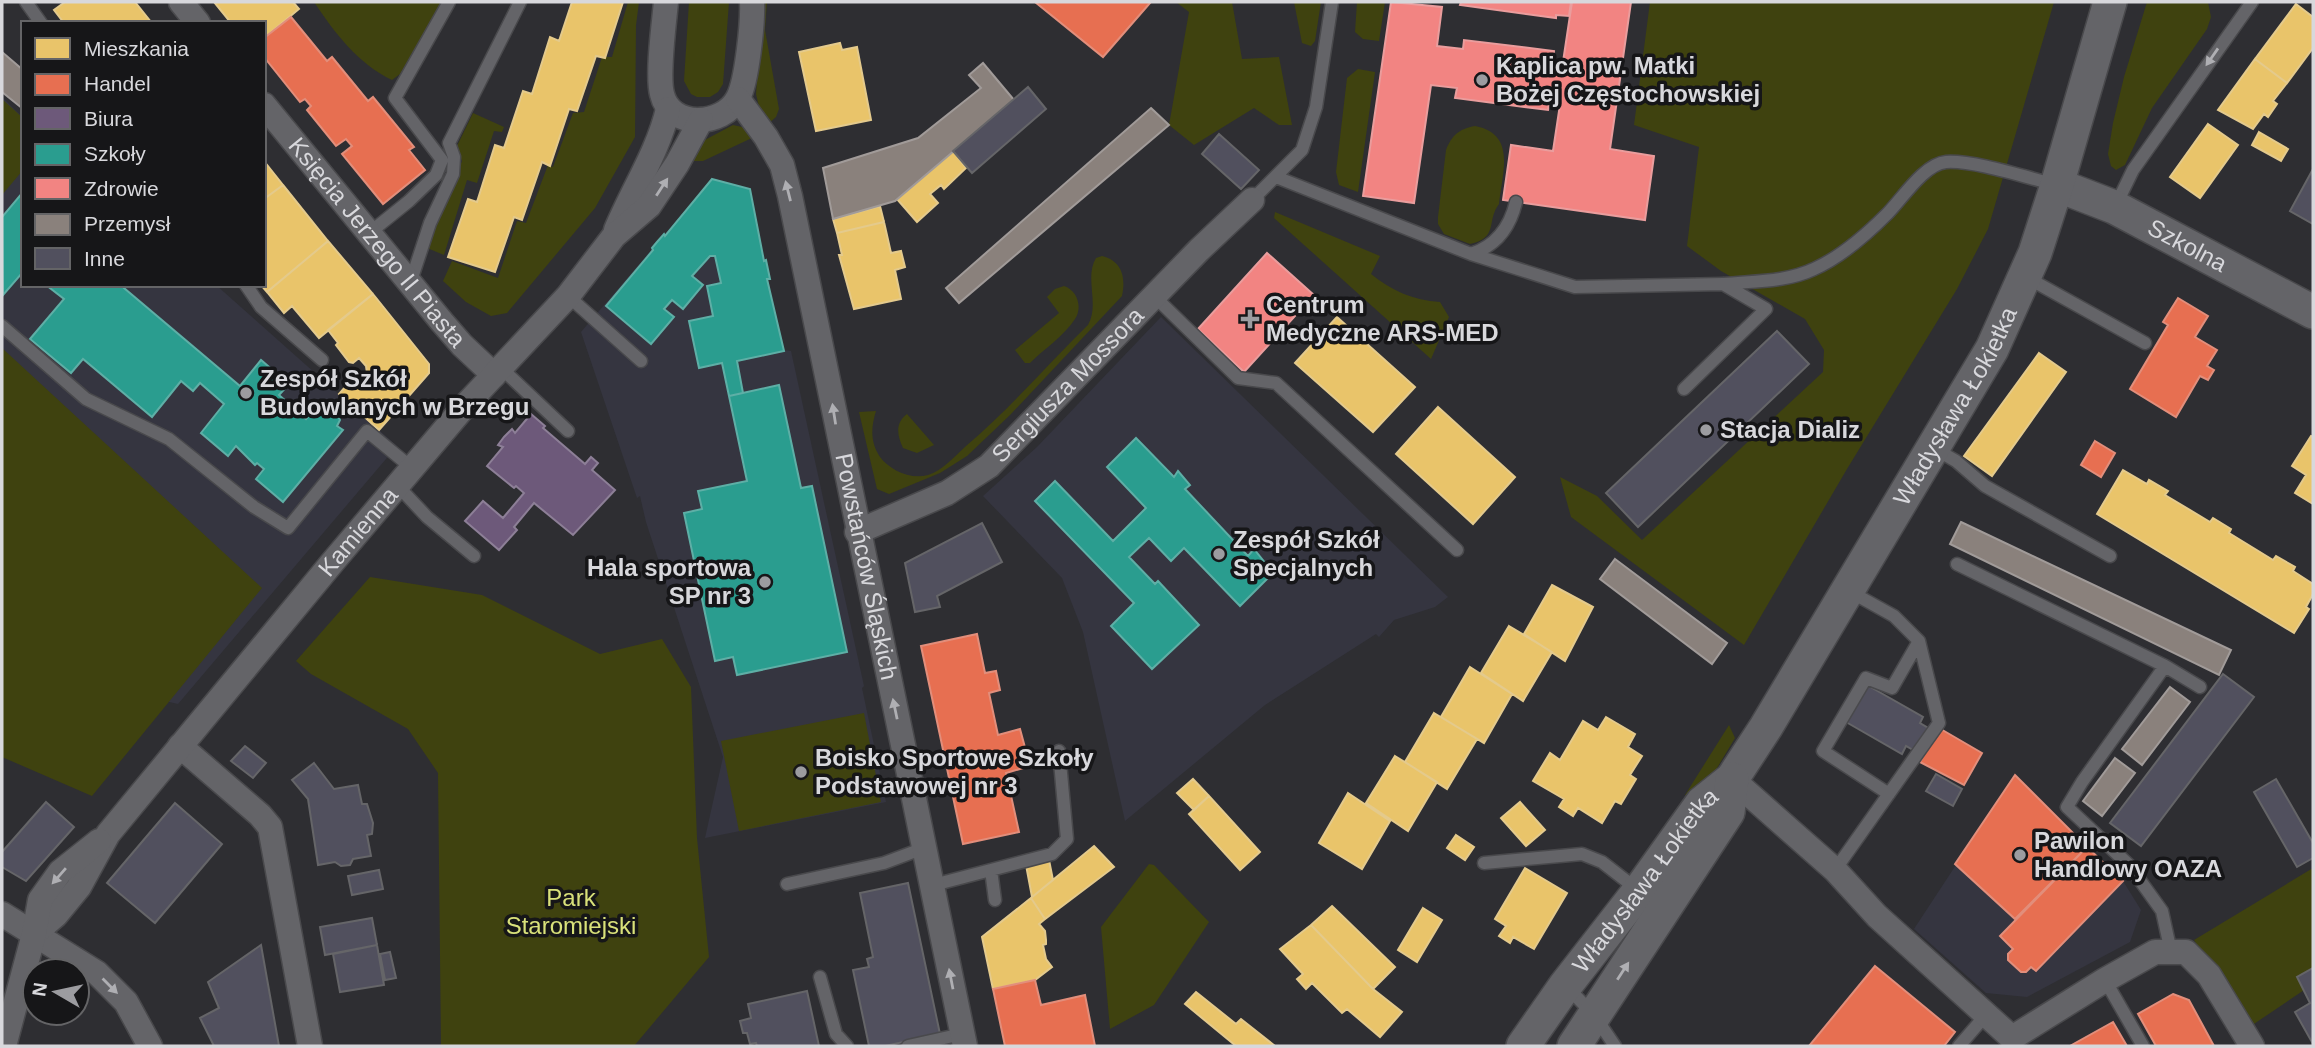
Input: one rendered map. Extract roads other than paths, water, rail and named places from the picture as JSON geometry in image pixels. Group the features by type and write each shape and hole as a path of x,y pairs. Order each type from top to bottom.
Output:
{"main road":[{"name":"Władysława Łokietka","path":"1523,1046 1702,803 1732,779 1766,727 1992,349 2026,277 2057,185 2110,2"},
{"name":"Szkolna","path":"2057,185 2086,194 2313,312"},
{"name":"Władysława Łokietka","path":"1574,1046 1728,811 1732,779"}],"street":[{"path":"181,2 196,21"},
{"path":"666,2 662,93 668,109 677,115 701,120 719,117 738,99 744,83 752,2"},
{"name":"Powstańców Śląskich","path":"738,99 766,137 782,165 793,209 963,1040"},
{"name":"Księcia Jerzego II Piasta","path":"266,107 462,345 498,372"},
{"name":"Kamienna","path":"614,236 632,193 654,152 668,109"},
{"name":"Kamienna","path":"34,934 56,915 79,887 108,834 405,477 568,296 614,236 649,206 677,164 701,120"},
{"name":"Sergiusza Mossora","path":"857,531 947,493 989,466 1154,296 1252,200"},
{"path":"180,746 270,827 310,1046"},
{"path":"1732,779 1835,870 1877,916 1985,1016 2009,1042 2105,980 2155,952 2186,952 2209,975 2252,1046"},
{"path":"2,914 97,973 126,1002 150,1046"},
{"path":"4,1046 34,934"}],"lane":[{"path":"26,2 40,21"},
{"path":"368,234 436,176 442,160 395,98 449,2"},
{"path":"410,284 430,223 453,174 454,157 449,143 520,2"},
{"path":"1252,200 1302,150 1316,107 1332,2"},
{"path":"2114,208 2133,170 2252,2"},
{"path":"1276,177 1471,254 1575,287 1723,284 1790,277 1814,269 1841,254 1886,215 1926,171 1944,162 1965,164 2057,185"},
{"path":"1471,254 1483,251 1500,237 1516,202"},
{"path":"2026,277 2145,344"},
{"path":"1684,389 1766,309 1723,284"},
{"path":"247,287 261,307 322,360"},
{"path":"568,296 641,361"},
{"path":"1154,296 1238,378 1276,383 1457,550"},
{"path":"2,326 86,399 169,439 254,507 288,528 367,432 405,477 426,517 474,556"},
{"path":"498,372 568,431"},
{"path":"1931,447 1956,461 1985,486 2110,556"},
{"path":"1957,564 2165,666 2200,687"},
{"path":"1835,870 1939,723 1919,640 1894,616 1848,591"},
{"path":"1889,794 1823,751 1866,678 1892,688 1919,640"},
{"path":"2165,666 2067,807 2129,865 2162,911 2171,952"},
{"path":"932,881 941,883 1052,854 1067,839 1059,751"},
{"path":"788,884 884,863 924,848"},
{"path":"1484,863 1582,854 1602,862 1639,891"},
{"path":"991,870 995,900"},
{"path":"820,977 836,1034 847,1046"},
{"path":"2105,980 2143,1046"},
{"name":"Władysława Łokietka","path":"1565,986 1594,1015"},
{"path":"1594,1015 1615,1046"},
{"path":"1959,1046 1985,1016"},
{"path":"908,1046 963,1040"}],"place":[{"name":"Kaplica pw. Matki Bożej Częstochowskiej","path":"1482,80"},
{"name":"Centrum Medyczne ARS-MED","path":"1250,319"},
{"name":"Zespół Szkół Budowlanych w Brzegu","path":"246,393"},
{"name":"Stacja Dializ","path":"1706,430"},
{"name":"Zespół Szkół Specjalnych","path":"1219,554"},
{"name":"Hala sportowa SP nr 3","path":"765,582"},
{"name":"Boisko Sportowe Szkoły Podstawowej nr 3","path":"801,772"},
{"name":"Pawilon Handlowy OAZA","path":"2020,855"}],"park label":[{"name":"Park Staromiejski","path":"571,912"}]}
